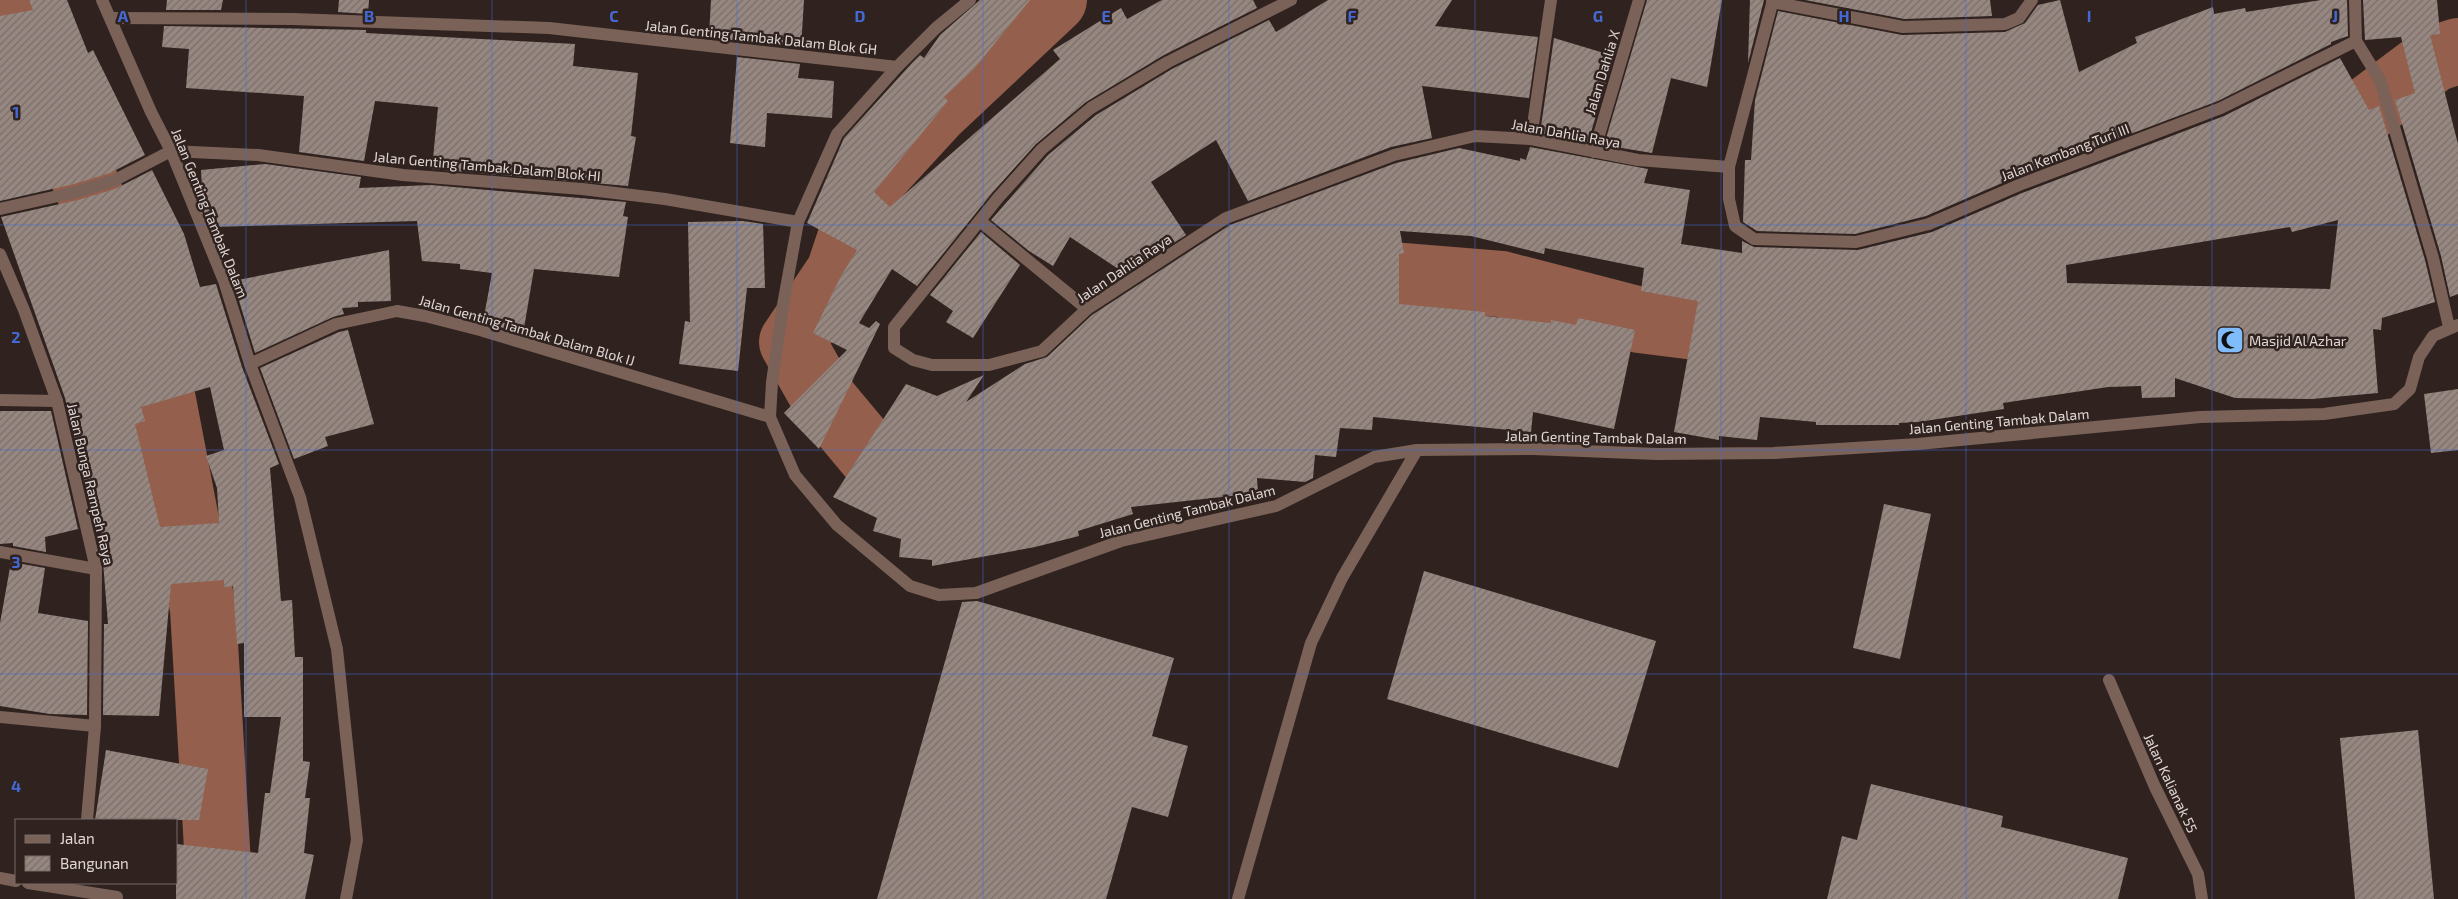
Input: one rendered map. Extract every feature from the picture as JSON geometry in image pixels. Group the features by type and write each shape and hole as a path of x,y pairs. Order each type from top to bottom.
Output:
{"street":[{"name":"Jalan Genting Tambak Dalam","path":"102,0 112,18 151,112 171,151 224,281 250,364 300,497 337,649 357,840 346,899"},
{"name":"Jalan Genting Tambak Dalam","path":"970,0 936,28 897,67 837,134 798,222 783,305 772,382 770,417 795,475 837,525 910,586 939,595 976,593 1121,541 1276,506 1374,457 1417,450 1534,450 1657,454 1774,453 1918,444 2200,417 2324,414 2394,404 2410,389 2419,357 2433,336 2453,326"},
{"name":"Jalan Dahlia Raya","path":"1291,0 1168,62 1090,108 1042,149 980,221 894,327 894,348 913,360 932,365 990,365 1042,351 1087,309 1226,218 1394,155 1474,136 1531,139 1638,160 1729,167"},
{"path":"1531,139 1551,0"},
{"name":"Jalan Dahlia X","path":"1594,152 1639,0"},
{"path":"1729,167 1773,1 1903,27 2005,24 2019,18 2032,0"},
{"path":"2355,0 2356,41 2380,80 2453,326"},
{"name":"Jalan Genting Tambak Dalam Blok GH","path":"112,18 292,19 549,28 897,67"},
{"name":"Jalan Kembang Turi III","path":"1729,167 1729,199 1735,226 1754,238 1856,242 1929,224 2019,185 2221,108 2356,41"},
{"path":"0,209 76,192 113,181 171,151"},
{"name":"Jalan Genting Tambak Dalam Blok HI","path":"171,151 258,155 402,175 582,189 665,199 798,222"},
{"path":"980,221 1087,309"},
{"name":"Jalan Bunga Rampeh Raya","path":"0,254 24,310 57,401 96,569 95,726 87,819"},
{"name":"Jalan Genting Tambak Dalam Blok IJ","path":"250,364 336,324 397,311 480,330 770,417"},
{"path":"0,400 57,401"},
{"path":"1238,899 1311,643 1342,578 1417,450"},
{"path":"0,552 96,569"},
{"name":"Jalan Kalianak 55","path":"2109,680 2155,787 2198,874 2202,899"},
{"path":"0,717 95,726"},
{"path":"0,878 15,881"},
{"path":"41,884 81,887 117,897"}],"building":[{"path":"29,0 67,0 88,53 93,50 145,155 110,173 74,184 0,201 0,16 33,10"},
{"path":"167,0 223,0 221,10 166,10"},
{"path":"339,0 369,0 368,14 338,12"},
{"path":"711,0 804,0 801,48 709,36"},
{"path":"980,0 1030,0 974,69 944,97 948,101 874,192 890,207 1060,59 1053,50 1121,8 1127,19 1162,0 1253,0 1257,8 1164,55 1086,102 1036,144 992,193 917,286 892,269 859,323 869,328 876,321 880,324 819,449 784,413 847,350 813,333 841,276 857,250 807,223 844,138 912,63 920,55 924,58 940,35"},
{"path":"1328,0 1452,0 1435,26 1538,37 1529,98 1422,86 1432,138 1391,147 1248,201 1216,140 1151,182 1186,235 1126,274 1070,237 1053,266 1029,251 991,220 1048,155 1096,115 1172,69 1269,20 1276,32"},
{"path":"1647,0 1722,0 1707,87 1671,78 1652,153 1604,145"},
{"path":"1750,0 1764,0 1748,63"},
{"path":"1805,0 1990,0 1992,16 1904,19"},
{"path":"2060,0 2079,72 2137,43 2135,37 2213,7 2214,14 2245,8 2246,12 2321,0 2347,0 2348,36 2331,42 2331,44 2218,101 2016,177 1926,216 1855,234 1757,231 1743,222 1745,160 1751,160 1755,100 1778,11 1902,35 2005,32 2025,23 2038,5"},
{"path":"2363,0 2437,0 2440,34 2430,35 2458,144 2458,294 2450,297 2441,256 2395,100 2415,93 2401,37 2365,40"},
{"path":"164,26 366,30 366,33 575,44 573,66 638,73 631,136 636,137 628,186 432,169 438,107 375,101 364,161 299,152 304,96 186,88 189,49 162,47"},
{"path":"1554,38 1614,56 1588,142 1540,133"},
{"path":"737,57 800,64 798,78 834,81 832,118 767,113 765,147 730,143"},
{"path":"2340,58 2369,110 2379,106 2425,260 2435,302 2382,318 2381,330 2373,329 2378,393 2312,399 2235,398 2175,378 2175,397 2142,398 2141,386 2108,387 2003,403 2004,409 1918,422 1899,423 1899,425 1816,425 1816,422 1760,417 1757,440 1719,436 1719,440 1674,432 1698,301 1641,291 1644,268 1545,248 1544,254 1471,236 1400,231 1404,253 1399,254 1399,304 1485,312 1485,316 1551,323 1551,320 1576,325 1578,318 1635,330 1614,429 1533,412 1531,432 1373,417 1372,430 1340,428 1336,457 1315,455 1313,478 1305,482 1257,478 1258,493 1131,507 1133,514 1078,531 1079,536 1035,547 932,566 932,560 899,557 901,539 873,531 877,518 833,497 906,384 937,396 984,375 966,402 1025,364 1047,357 1092,315 1230,225 1396,163 1459,148 1520,161 1520,158 1526,160 1530,147 1648,169 1644,183 1690,190 1681,244 1742,253 1742,241 1754,247 1858,250 1932,232 2022,193 2224,116","holes":["2338,220 2330,289 2067,283 2066,265 2290,227 2292,232"]},
{"path":"265,164 361,177 359,188 431,185 626,202 623,216 628,217 619,277 534,269 523,334 483,322 492,273 460,269 460,264 422,261 417,221 211,227 203,209 201,170"},
{"path":"152,170 184,234 200,287 216,284 242,367 279,464 270,468 281,601 292,600 295,657 303,657 303,761 310,762 305,798 310,798 304,853 314,855 305,899 176,899 178,844 258,853 265,793 270,793 281,717 244,717 244,643 237,644 233,586 224,587 224,580 171,584 159,716 103,715 104,624 108,624 100,524 94,526 65,398 1,217 78,200 115,189","holes":["210,387 224,450 206,456 217,488 219,523 160,527 135,424 145,421 141,407"]},
{"path":"743,221 763,224 765,288 747,288 738,371 679,364 685,321 690,322 688,222"},
{"path":"981,232 1020,265 973,338 946,322 953,311 930,295"},
{"path":"389,250 391,301 358,302 358,307 342,308 344,314 333,317 255,353 233,281"},
{"path":"348,330 374,424 325,437 328,446 294,459 260,368 339,332"},
{"path":"2458,389 2458,450 2431,453 2424,394"},
{"path":"0,411 51,411 78,529 45,537 46,552 13,546 13,543 0,544"},
{"path":"1884,504 1931,514 1900,659 1853,648"},
{"path":"11,562 45,568 38,613 88,621 87,715 50,714 0,706 0,623"},
{"path":"1424,571 1656,641 1618,768 1387,699"},
{"path":"977,601 1174,658 1152,736 1188,746 1168,817 1132,807 1106,899 877,899 962,602"},
{"path":"2418,730 2434,899 2355,899 2340,738"},
{"path":"106,750 208,769 199,820 95,819"},
{"path":"1871,784 2003,816 2001,827 2128,858 2118,899 1827,899 1842,836 1857,840"}],"waterway":[{"path":"10,0 73,150 156,364 203,609 220,899"},
{"path":"943,486 882,469 826,402 792,342 839,272 868,185 936,111 1054,0"},
{"path":"2293,159 2329,138 2434,59 2458,51"},
{"path":"1310,282 1329,270 1501,284 1640,320 1783,338"}],"place":[{"name":"Masjid Al Azhar","path":"2230,340"}]}
